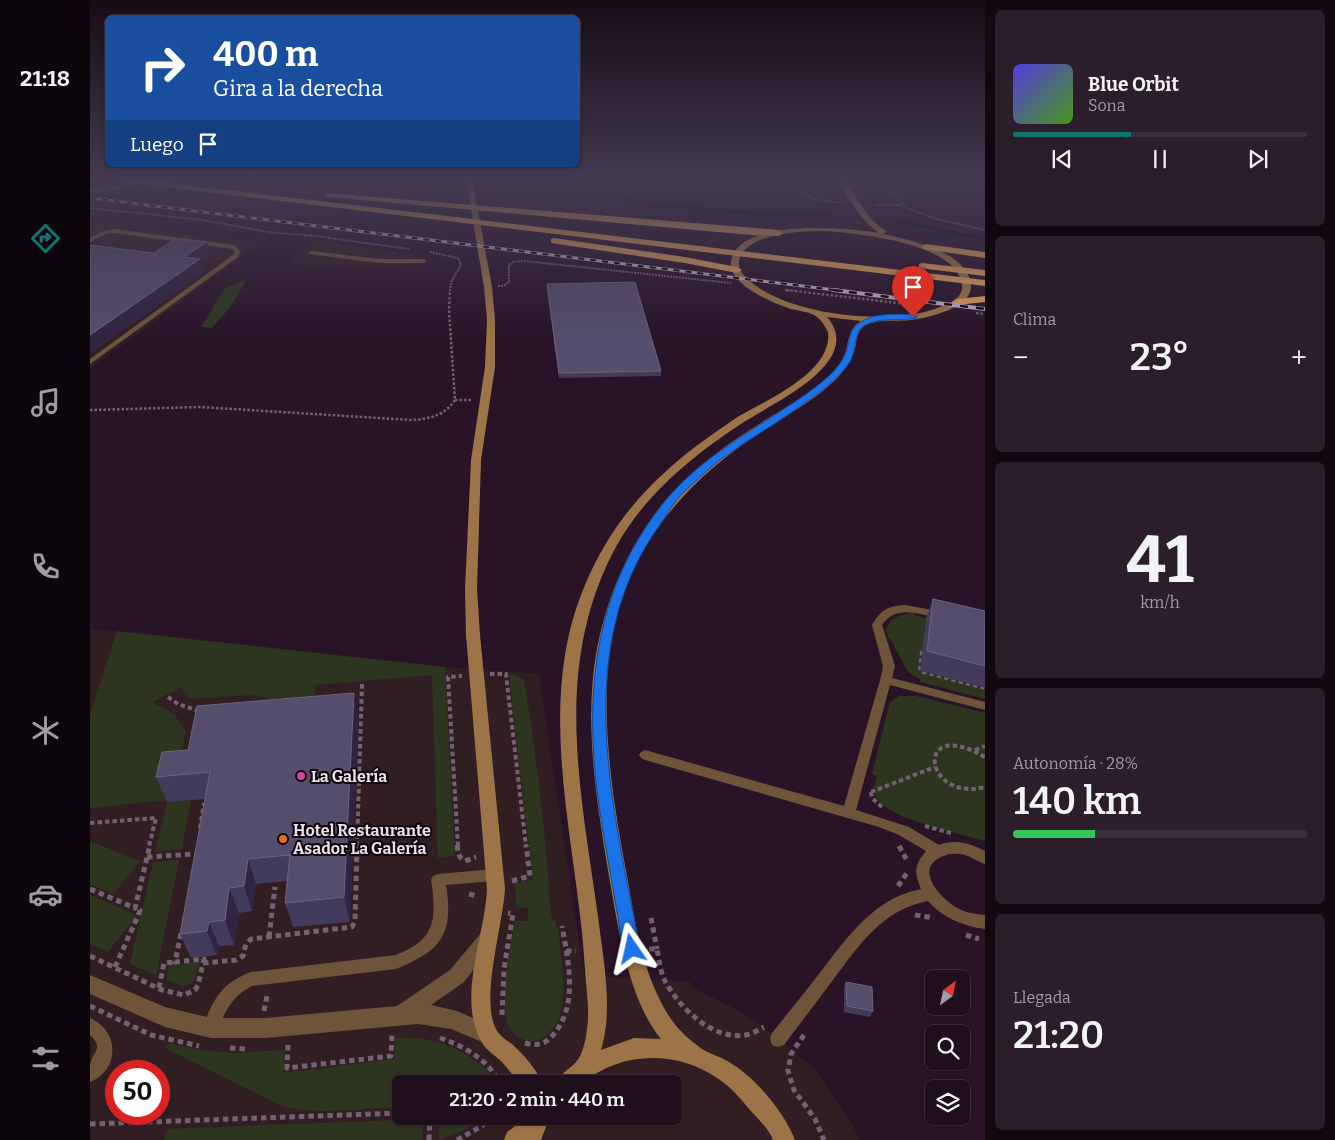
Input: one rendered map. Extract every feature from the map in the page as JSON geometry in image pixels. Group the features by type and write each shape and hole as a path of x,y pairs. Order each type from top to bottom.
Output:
{"highway":[{"path":"492,232 656,255 738,272"},
{"path":"557,232 985,283"},
{"path":"628,232 985,272"},
{"path":"756,232 778,233"},
{"path":"926,248 985,255"},
{"path":"957,302 985,299"}],"main road":[{"path":"479,232 488,287 491,320 490,367 476,460 471,589 473,635 496,912 481,994 481,1012 487,1034 509,1055 526,1075"},
{"path":"788,232 755,240 739,251 735,260 738,272 753,288 781,302 817,312 848,317 873,319 913,317 936,311 957,302 966,291 967,286 964,275 955,264 926,248 894,237 868,232"},
{"path":"885,232 894,237"},
{"path":"587,1066 598,1025 594,950 568,776 566,717 575,638 587,596 610,546 639,505 660,480 703,445 804,380 827,357 834,336 830,324 817,312"},
{"path":"696,1056 666,1029 640,980 632,949 602,784 598,708 602,659 609,624 625,575 642,542 678,493 722,454 794,407 829,381 846,361 851,351 854,332 858,326 873,319"},
{"path":"576,1075 587,1066 634,1048 674,1049 696,1056 724,1070 744,1086 780,1130 784,1140"},
{"path":"515,1140 534,1128"}],"street":[{"path":"402,1014 457,976 491,933"},
{"path":"90,984 130,1003 175,1019 207,1037 261,1028 402,1014 438,1016 463,1023 487,1034"}],"lane":[{"path":"90,240 105,232"},
{"path":"90,362 236,256 238,252 234,247 123,232"},
{"path":"311,252 385,262 424,261"},
{"path":"338,265 348,258"},
{"path":"849,813 889,666 879,636 877,625 880,618 887,612 899,608 912,608 948,617"},
{"path":"886,680 985,706"},
{"path":"645,755 881,822 904,831 937,851"},
{"path":"985,858 963,849 949,848 937,851 929,856 924,864 923,873 924,884 930,894 951,913 964,920 985,922"},
{"path":"207,1037 222,1001 230,990 251,979 396,962 414,956 426,948 436,935 441,923 443,912 438,880 494,874"},
{"path":"778,1039 866,924 889,907 916,896 930,894"},
{"path":"90,1026 99,1032 105,1040 105,1052 97,1068 90,1074"}],"path":[{"path":"270,232 316,236 418,250"},
{"path":"90,410 200,407 411,420 430,419 450,410 455,400 449,311 451,282 461,265 458,258 427,251"},
{"path":"488,287 503,286 509,282 509,265 514,262 524,261 736,284"},
{"path":"784,290 908,305"},
{"path":"975,313 985,314"},
{"path":"922,650 920,671 985,688"},
{"path":"466,669 466,676 448,677 458,854 461,859 466,861 478,855"},
{"path":"490,674 506,674 530,876 512,881 512,891"},
{"path":"203,963 236,960 243,956 246,941 352,927 354,921 362,684"},
{"path":"168,697 178,704 202,712 200,720"},
{"path":"353,700 362,699"},
{"path":"985,758 975,750 957,745 940,748 935,753 935,767 947,782 976,790 985,787"},
{"path":"975,750 985,746"},
{"path":"871,792 935,767"},
{"path":"872,785 872,798 886,811 881,822"},
{"path":"198,837 204,803"},
{"path":"90,823 156,818 135,908"},
{"path":"919,824 957,834"},
{"path":"894,889 909,871 908,860 896,843"},
{"path":"193,864 197,845"},
{"path":"147,857 195,854"},
{"path":"269,937 275,887"},
{"path":"90,889 140,910 115,967"},
{"path":"503,1020 504,968 513,907"},
{"path":"496,912 513,914"},
{"path":"910,915 918,915 938,921"},
{"path":"651,918 664,978 688,1009 709,1026 728,1035 741,1036 756,1032 768,1024"},
{"path":"175,962 182,922"},
{"path":"516,1039 532,1045 542,1044 555,1034 567,1009 566,951 562,926"},
{"path":"958,932 973,938 985,939"},
{"path":"632,949 657,949"},
{"path":"566,951 594,950"},
{"path":"90,956 159,988 178,994 188,994 195,990 204,959 164,963 159,988"},
{"path":"90,1006 151,1035 207,1037"},
{"path":"807,1032 791,1054 788,1071 794,1090 814,1120 824,1140"},
{"path":"283,1046 289,1045 287,1068 391,1056 391,1035 399,1034"},
{"path":"433,1036 457,1045 485,1063 496,1075"},
{"path":"222,1048 250,1049"},
{"path":"90,1124 392,1113"},
{"path":"429,1140 430,1125"},
{"path":"457,1140 483,1125"}],"shaded area":[{"path":"90,232 172,232 259,244 90,369"},
{"path":"317,241 423,256 424,263 333,268 288,262"},
{"path":"90,629 445,667 539,674 584,975 690,982 693,988 734,1008 754,1020 815,1069 849,1119 860,1140 90,1140"}],"green space":[{"path":"247,279 229,309 212,328 201,327 225,288"},
{"path":"914,613 914,615 926,618 924,636 985,652 985,666 922,650 919,671 985,689 985,699 920,682 920,679 908,672 890,638 888,638 886,629 897,617"},
{"path":"117,631 445,667 455,856 438,858 432,675 316,685 314,697 271,699 252,695 190,699 183,692 182,687 152,702 174,714 186,731 175,777 167,800 90,808 90,714"},
{"path":"515,675 524,680 529,709 541,798 551,916 559,934 563,976 563,998 554,1027 540,1040 532,1042 520,1038 510,1029 507,1023 504,1000 506,972 515,921 528,921 528,908 516,907 515,883 533,880 509,676"},
{"path":"900,696 916,696 985,713 985,841 907,818 892,811 881,803 875,795 874,787 877,776 872,774 890,702"},
{"path":"191,800 182,849 155,852 167,802"},
{"path":"90,841 140,861 113,894 90,884"},
{"path":"179,860 156,975 130,964 153,862"},
{"path":"90,895 137,915 108,952 90,944"},
{"path":"199,962 195,977 189,984 185,986 166,980 169,965"},
{"path":"395,1038 427,1039 447,1045 466,1054 485,1068 490,1075 392,1075 392,1108 310,1111 282,1106 165,1048 168,1043 199,1050 233,1053 285,1050 284,1073 394,1059"},
{"path":"392,1120 392,1125 423,1125 422,1140 164,1140 167,1129"},
{"path":"439,1125 473,1125 467,1129 439,1140"}],"building":[{"path":"175,239 207,242 184,257 200,259 90,335 90,245 154,253"},
{"path":"635,282 661,371 559,373 547,284"},
{"path":"933,599 985,611 985,666 927,651"},
{"name":"Hotel Restaurante Asador La Galería","path":"354,693 344,897 285,903 290,855 248,859 244,886 229,888 225,920 209,922 207,931 180,934 210,772 156,777 162,752 188,750 197,706"},
{"path":"846,982 872,987 873,1011 847,1006"}],"waterway":[{"path":"952,232 985,239"}],"railway":[{"path":"367,232 843,291"},
{"path":"833,290 985,309"}],"place":[{"name":"La Galería","path":"301,776"},
{"name":"Hotel Restaurante Asador La Galería","path":"283,839"}],"route":[{"path":"632,949 602,784 598,708 602,659 609,624 625,575 653,524 678,493 722,454 794,407 829,381 846,361 851,351 854,332 858,326 873,319 913,317"}]}
